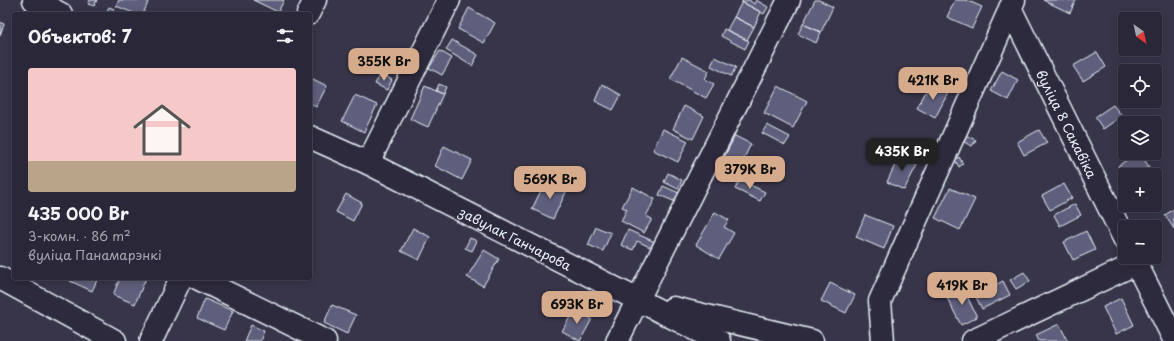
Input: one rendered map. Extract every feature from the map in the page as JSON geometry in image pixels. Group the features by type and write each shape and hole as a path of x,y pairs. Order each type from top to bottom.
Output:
{"street":[{"path":"34,0 57,12"},
{"path":"309,12 315,0"},
{"path":"368,163 449,0"},
{"path":"617,341 789,0"},
{"path":"883,341 880,301 1012,4"},
{"name":"вуліца 8 Сакавіка","path":"1012,4 1118,225"},
{"name":"завулак Ганчарова","path":"312,138 368,163 719,341"},
{"path":"973,341 1127,264"},
{"path":"1137,264 1174,339"},
{"path":"0,278 115,341"},
{"path":"151,341 180,280"},
{"path":"201,280 325,341"},
{"path":"638,300 812,341"}],"building":[{"path":"90,0 97,0 94,6 88,4"},
{"path":"119,0 149,0 144,12 131,12 116,6"},
{"path":"253,0 284,0 278,12"},
{"path":"743,0 750,0 754,4 756,0 768,7 764,14 742,2"},
{"path":"815,0 819,0 833,7 821,32 803,24"},
{"path":"955,0 966,0 982,7 972,28 947,17"},
{"path":"1043,0 1076,0 1070,13"},
{"path":"742,2 761,12 754,27 734,17"},
{"path":"109,7 114,9 113,12 106,12"},
{"path":"469,8 495,23 484,43 458,29"},
{"path":"734,17 754,27 747,40 727,30"},
{"path":"0,22 4,24 0,35"},
{"path":"803,24 821,32 816,43 798,34"},
{"path":"724,29 749,41 745,49 721,36"},
{"path":"452,40 478,55 472,66 446,50"},
{"path":"440,51 452,58 442,75 429,68"},
{"path":"1097,52 1106,67 1083,81 1073,66"},
{"path":"682,57 709,71 705,79 714,84 706,98 670,79"},
{"path":"715,57 736,67 731,76 711,66"},
{"path":"1002,71 1018,80 1008,100 991,91"},
{"path":"381,73 392,80 387,90 375,84"},
{"path":"312,78 327,86 316,107 312,104"},
{"path":"439,84 446,87 443,94 436,91"},
{"path":"602,84 621,95 613,110 595,101"},
{"path":"930,84 948,93 935,118 917,108"},
{"path":"425,86 443,94 428,127 410,119"},
{"path":"778,86 807,101 793,128 764,113"},
{"path":"355,95 377,105 364,132 342,121"},
{"path":"1113,105 1122,116 1118,116 1118,119 1103,129 1095,117"},
{"path":"684,106 704,116 693,139 673,129"},
{"path":"767,125 790,137 785,145 762,133"},
{"path":"663,129 688,141 678,162 653,150"},
{"path":"1039,130 1047,143 1024,155 1017,142"},
{"path":"735,136 751,144 735,176 714,164 718,156 723,159"},
{"path":"967,136 976,140 972,146 964,142"},
{"path":"444,146 472,160 462,180 435,166"},
{"path":"900,154 918,163 904,190 887,182"},
{"path":"718,156 739,167 735,176 714,164"},
{"path":"959,157 963,164 959,167 955,160"},
{"path":"756,158 766,163 761,172 751,167"},
{"path":"1127,160 1144,160 1149,167 1119,168 1118,166"},
{"path":"668,173 682,180 678,189 664,182"},
{"path":"546,180 567,190 553,219 532,209"},
{"path":"740,180 765,192 760,201 735,189"},
{"path":"1064,184 1072,198 1050,210 1042,196"},
{"path":"663,186 679,193 676,202 659,195"},
{"path":"633,187 655,199 646,216 652,219 644,233 621,221 627,209 622,207"},
{"path":"950,188 975,199 960,230 935,218"},
{"path":"346,194 362,203 353,221 336,212"},
{"path":"1075,204 1081,215 1060,226 1054,215"},
{"path":"1174,209 1174,229 1165,215"},
{"path":"715,212 729,220 724,227 734,233 719,259 696,245"},
{"path":"865,215 893,226 884,249 856,237"},
{"path":"596,227 611,233 603,251 588,245"},
{"path":"413,228 430,237 419,260 401,251"},
{"path":"628,230 655,242 652,248 637,241 633,250 621,245"},
{"path":"1086,231 1095,250 1073,260 1064,242"},
{"path":"470,238 477,241 472,251 465,248"},
{"path":"484,250 499,259 483,286 467,277"},
{"path":"1024,272 1030,281 1016,289 1010,280"},
{"path":"71,280 97,280 92,291 70,281"},
{"path":"119,280 145,280 135,304 113,295"},
{"path":"1003,281 1010,295 982,309 975,295"},
{"path":"830,283 855,295 846,313 821,301"},
{"path":"963,288 977,317 961,325 946,296"},
{"path":"1121,298 1134,325 1116,334 1103,307"},
{"path":"205,299 233,311 224,330 197,318"},
{"path":"332,305 356,315 347,334 324,323"},
{"path":"574,310 592,319 580,341 562,331"},
{"path":"1059,324 1068,341 1039,341 1036,335"},
{"path":"251,325 264,331 260,341 244,341"}]}
